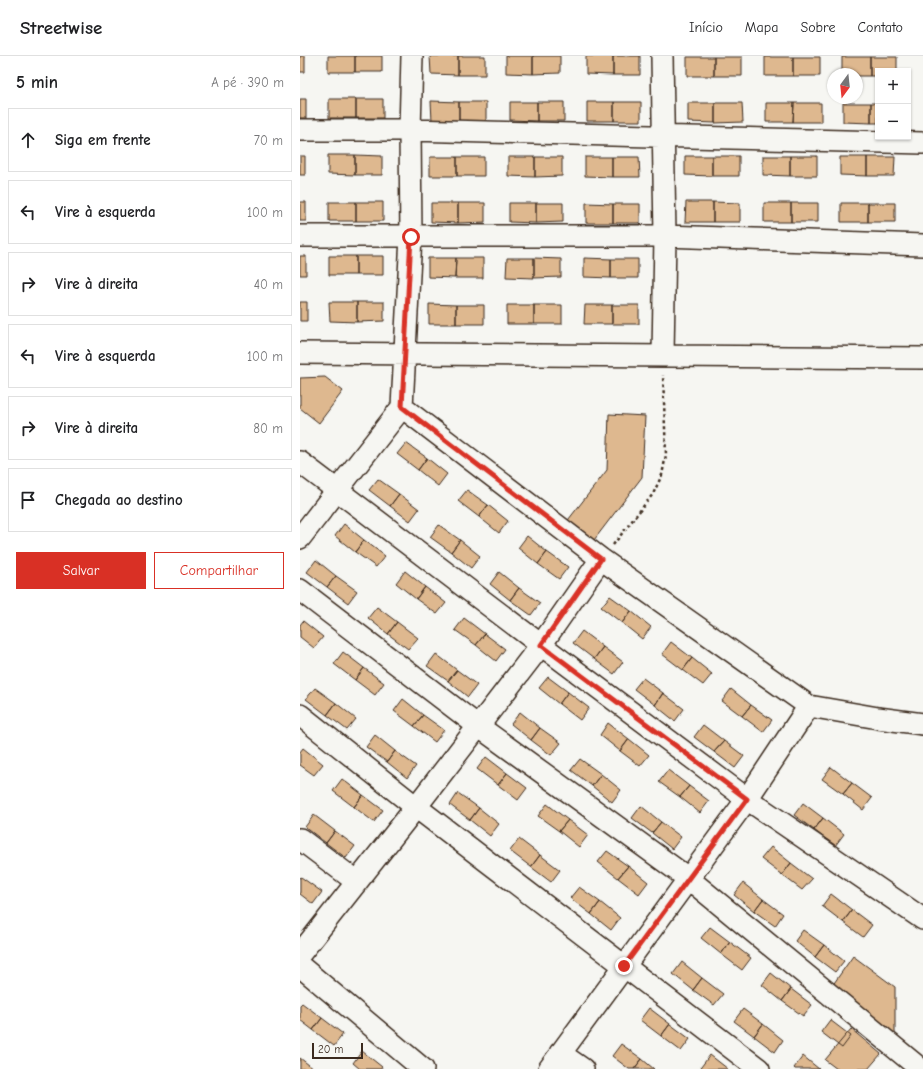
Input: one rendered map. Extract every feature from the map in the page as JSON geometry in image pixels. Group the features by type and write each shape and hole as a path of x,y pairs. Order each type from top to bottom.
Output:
{"street":[{"path":"300,538 402,407 411,237 410,130 412,56"},
{"path":"662,56 665,236 663,355"},
{"path":"300,130 410,130 923,143"},
{"path":"300,236 665,236 923,245"},
{"path":"300,352 923,358"},
{"path":"402,407 601,559 809,706 923,724"},
{"path":"300,462 747,799 923,919"},
{"path":"300,954 358,882 541,645 601,559"},
{"path":"300,590 478,726 689,879 918,1065"},
{"path":"583,1069 555,1061 747,799 809,706"},
{"path":"300,715 416,807 759,1069"},
{"path":"300,839 358,882"},
{"path":"300,966 423,1069"}],"path":[{"path":"601,559 653,494 662,475 666,455 663,355"}],"building":[{"path":"300,56 305,56 305,72 300,72"},
{"path":"328,56 355,56 355,72 328,72"},
{"path":"355,56 382,56 382,72 355,72"},
{"path":"430,56 458,56 458,75 431,74"},
{"path":"458,56 485,56 485,75 458,75"},
{"path":"506,56 533,56 533,74 506,73"},
{"path":"533,56 560,56 560,73 533,74"},
{"path":"586,56 613,56 613,75 586,74"},
{"path":"613,56 640,56 640,75 613,75"},
{"path":"687,57 714,57 714,76 687,76"},
{"path":"714,57 742,57 742,76 714,76"},
{"path":"765,57 793,57 793,76 765,76"},
{"path":"793,57 820,57 820,76 793,76"},
{"path":"842,57 870,57 870,76 863,76 863,68 842,68"},
{"path":"870,57 897,57 897,68 875,68 875,76 870,76"},
{"path":"300,99 306,99 306,118 300,118"},
{"path":"329,99 356,99 356,118 329,118"},
{"path":"356,99 383,99 383,118 356,118"},
{"path":"431,101 459,102 459,121 432,121"},
{"path":"459,102 486,102 486,121 459,121"},
{"path":"510,102 537,102 537,121 510,120"},
{"path":"537,102 564,102 564,121 537,121"},
{"path":"587,102 614,102 614,121 587,121"},
{"path":"614,102 641,102 641,121 614,121"},
{"path":"688,103 715,103 715,123 688,122"},
{"path":"715,103 742,103 743,122 715,123"},
{"path":"766,103 794,103 793,122 766,122"},
{"path":"794,103 821,103 821,122 793,122"},
{"path":"871,103 871,123 843,122 843,104"},
{"path":"871,103 875,103 875,123 871,123"},
{"path":"328,155 355,155 355,175 328,174"},
{"path":"355,155 382,156 382,175 355,175"},
{"path":"300,156 305,156 305,175 300,175"},
{"path":"685,156 712,156 712,176 685,175"},
{"path":"712,156 739,156 739,176 712,176"},
{"path":"763,156 790,156 790,176 763,175"},
{"path":"790,156 817,156 817,176 790,176"},
{"path":"430,157 457,157 457,176 430,176"},
{"path":"457,157 484,157 484,176 457,176"},
{"path":"508,157 535,157 535,177 508,176"},
{"path":"535,157 562,157 562,176 535,177"},
{"path":"585,157 612,157 612,177 585,176"},
{"path":"612,157 639,157 640,177 612,177"},
{"path":"840,157 867,157 867,176 840,175"},
{"path":"867,157 895,157 894,176 867,176"},
{"path":"300,202 306,202 306,221 300,221"},
{"path":"329,202 356,202 356,221 329,221"},
{"path":"356,202 383,202 383,221 356,221"},
{"path":"686,202 713,202 713,222 685,222"},
{"path":"713,202 740,203 740,222 713,222"},
{"path":"431,203 458,203 458,223 431,222"},
{"path":"458,203 485,203 485,222 458,223"},
{"path":"509,203 536,203 536,223 509,222"},
{"path":"536,203 563,203 563,222 536,223"},
{"path":"586,203 613,204 613,223 586,223"},
{"path":"764,203 791,203 791,222 764,222"},
{"path":"791,203 818,203 818,222 791,222"},
{"path":"841,203 868,203 868,222 841,222"},
{"path":"868,203 895,203 895,222 868,222"},
{"path":"613,204 640,204 640,223 613,223"},
{"path":"300,256 306,256 306,275 300,275"},
{"path":"329,256 356,256 356,275 329,275"},
{"path":"356,256 383,256 383,275 356,275"},
{"path":"428,258 456,258 455,278 428,277"},
{"path":"456,258 483,258 483,278 455,278"},
{"path":"507,258 534,258 534,278 506,277"},
{"path":"534,258 561,259 561,277 534,278"},
{"path":"584,258 611,259 611,278 584,277"},
{"path":"611,259 638,259 638,278 611,278"},
{"path":"300,302 307,302 307,321 300,321"},
{"path":"329,302 357,302 357,322 330,321"},
{"path":"357,302 384,302 384,321 357,322"},
{"path":"429,304 456,305 456,324 429,324"},
{"path":"456,305 484,305 484,324 456,324"},
{"path":"507,305 534,305 534,324 507,324"},
{"path":"534,305 562,305 562,324 534,324"},
{"path":"585,305 612,305 612,324 584,324"},
{"path":"612,305 639,305 639,324 612,324"},
{"path":"325,377 343,391 319,423 300,408 300,378"},
{"path":"609,414 645,416 642,477 591,544 565,524 607,470"},
{"path":"406,443 427,458 418,470 397,454"},
{"path":"427,458 447,474 438,486 418,470"},
{"path":"378,479 399,494 390,506 369,490"},
{"path":"467,490 488,505 479,517 458,501"},
{"path":"399,494 419,509 410,521 390,506"},
{"path":"488,505 508,521 499,533 479,517"},
{"path":"344,524 364,540 355,552 335,536"},
{"path":"439,525 460,540 451,552 430,537"},
{"path":"527,536 547,552 538,564 518,548"},
{"path":"364,540 385,556 376,567 355,552"},
{"path":"460,540 480,556 471,568 451,552"},
{"path":"547,552 568,567 559,579 538,564"},
{"path":"316,560 336,576 327,587 307,572"},
{"path":"405,571 425,587 416,599 396,583"},
{"path":"499,572 519,588 510,600 490,584"},
{"path":"336,576 357,591 348,603 327,587"},
{"path":"425,587 446,603 437,614 416,599"},
{"path":"519,588 540,603 531,615 510,600"},
{"path":"610,596 631,611 622,623 601,607"},
{"path":"377,607 397,622 388,634 368,618"},
{"path":"631,611 651,627 642,639 622,623"},
{"path":"464,618 485,634 476,645 455,630"},
{"path":"303,621 323,637 314,648 300,637 300,625"},
{"path":"397,622 418,638 408,649 388,634"},
{"path":"582,631 603,647 594,659 573,643"},
{"path":"485,634 505,649 496,661 476,645"},
{"path":"671,642 692,658 683,670 662,654"},
{"path":"603,647 623,662 614,674 594,659"},
{"path":"343,652 364,668 355,680 334,664"},
{"path":"436,654 457,670 448,681 427,666"},
{"path":"692,658 712,674 703,685 683,670"},
{"path":"364,668 384,683 375,695 355,680"},
{"path":"457,670 477,685 468,697 448,681"},
{"path":"548,677 568,692 559,704 539,688"},
{"path":"643,678 663,693 655,705 634,689"},
{"path":"315,688 336,703 327,715 306,699"},
{"path":"731,689 751,705 742,716 722,701"},
{"path":"568,692 589,708 580,720 559,704"},
{"path":"663,693 684,709 675,721 655,705"},
{"path":"403,699 423,715 414,726 394,711"},
{"path":"336,703 356,719 347,730 327,715"},
{"path":"751,705 772,720 763,732 742,716"},
{"path":"520,712 540,728 531,740 511,724"},
{"path":"423,715 444,730 435,742 414,726"},
{"path":"608,723 629,739 620,751 600,735"},
{"path":"703,725 724,741 714,752 694,737"},
{"path":"540,728 561,743 551,755 531,740"},
{"path":"375,735 395,751 387,762 366,747"},
{"path":"629,739 649,755 640,766 620,751"},
{"path":"724,741 744,756 735,768 714,752"},
{"path":"303,748 323,764 314,775 300,765 300,752"},
{"path":"395,751 416,766 407,778 387,762"},
{"path":"486,757 507,773 498,785 477,769"},
{"path":"580,759 601,774 592,786 571,770"},
{"path":"831,767 852,783 843,794 822,779"},
{"path":"668,770 689,786 680,797 659,782"},
{"path":"507,773 527,788 518,800 498,785"},
{"path":"601,774 621,790 612,802 592,786"},
{"path":"342,779 363,795 354,807 333,791"},
{"path":"852,783 872,798 863,810 843,794"},
{"path":"689,786 709,801 700,813 680,797"},
{"path":"458,793 479,808 470,820 450,805"},
{"path":"363,795 383,810 374,822 354,807"},
{"path":"803,803 823,818 814,830 794,815"},
{"path":"547,804 568,820 559,831 538,816"},
{"path":"641,806 661,822 652,833 632,818"},
{"path":"479,808 499,824 490,836 470,820"},
{"path":"314,815 335,831 326,843 305,827"},
{"path":"823,818 844,834 835,846 814,830"},
{"path":"568,820 588,835 579,847 559,831"},
{"path":"661,822 681,837 672,849 652,833"},
{"path":"335,831 355,846 346,858 326,843"},
{"path":"519,839 540,855 531,867 510,851"},
{"path":"771,847 791,863 782,875 761,859"},
{"path":"607,851 628,866 618,878 598,862"},
{"path":"540,855 560,870 551,882 531,867"},
{"path":"791,863 812,879 802,890 782,875"},
{"path":"628,866 648,882 639,894 618,878"},
{"path":"301,877 322,892 313,904 300,894"},
{"path":"743,883 763,899 754,911 734,895"},
{"path":"579,887 600,902 591,914 570,898"},
{"path":"831,894 852,910 843,922 822,906"},
{"path":"763,899 783,914 775,926 754,911"},
{"path":"600,902 620,918 611,930 591,914"},
{"path":"852,910 872,925 863,937 843,922"},
{"path":"710,927 730,942 721,954 701,938"},
{"path":"803,930 824,945 815,957 795,941"},
{"path":"730,942 751,958 742,970 721,954"},
{"path":"824,945 844,961 835,972 815,957"},
{"path":"853,956 895,987 895,1036 832,986"},
{"path":"682,962 702,978 693,990 673,974"},
{"path":"771,973 791,989 782,1001 762,985"},
{"path":"702,978 723,994 714,1005 693,990"},
{"path":"791,989 812,1005 803,1016 782,1001"},
{"path":"302,1003 322,1018 313,1030 300,1020 300,1005"},
{"path":"649,1008 670,1024 661,1036 640,1020"},
{"path":"743,1009 763,1024 754,1036 734,1021"},
{"path":"322,1018 343,1034 334,1046 313,1030"},
{"path":"830,1020 851,1036 842,1048 821,1032"},
{"path":"670,1024 690,1039 681,1051 661,1036"},
{"path":"763,1024 783,1040 775,1052 754,1036"},
{"path":"851,1029 881,1054 868,1069 837,1069 825,1060"},
{"path":"621,1044 642,1059 634,1069 629,1069 612,1056"},
{"path":"362,1051 382,1067 381,1069 360,1069 353,1063"},
{"path":"710,1055 728,1069 704,1069 701,1067"},
{"path":"803,1056 819,1069 795,1069 794,1068"},
{"path":"300,1058 314,1069 300,1069"},
{"path":"642,1059 654,1069 634,1069"}],"route":[{"path":"411,237 402,407 601,559 541,645 747,799 624,966"}]}
